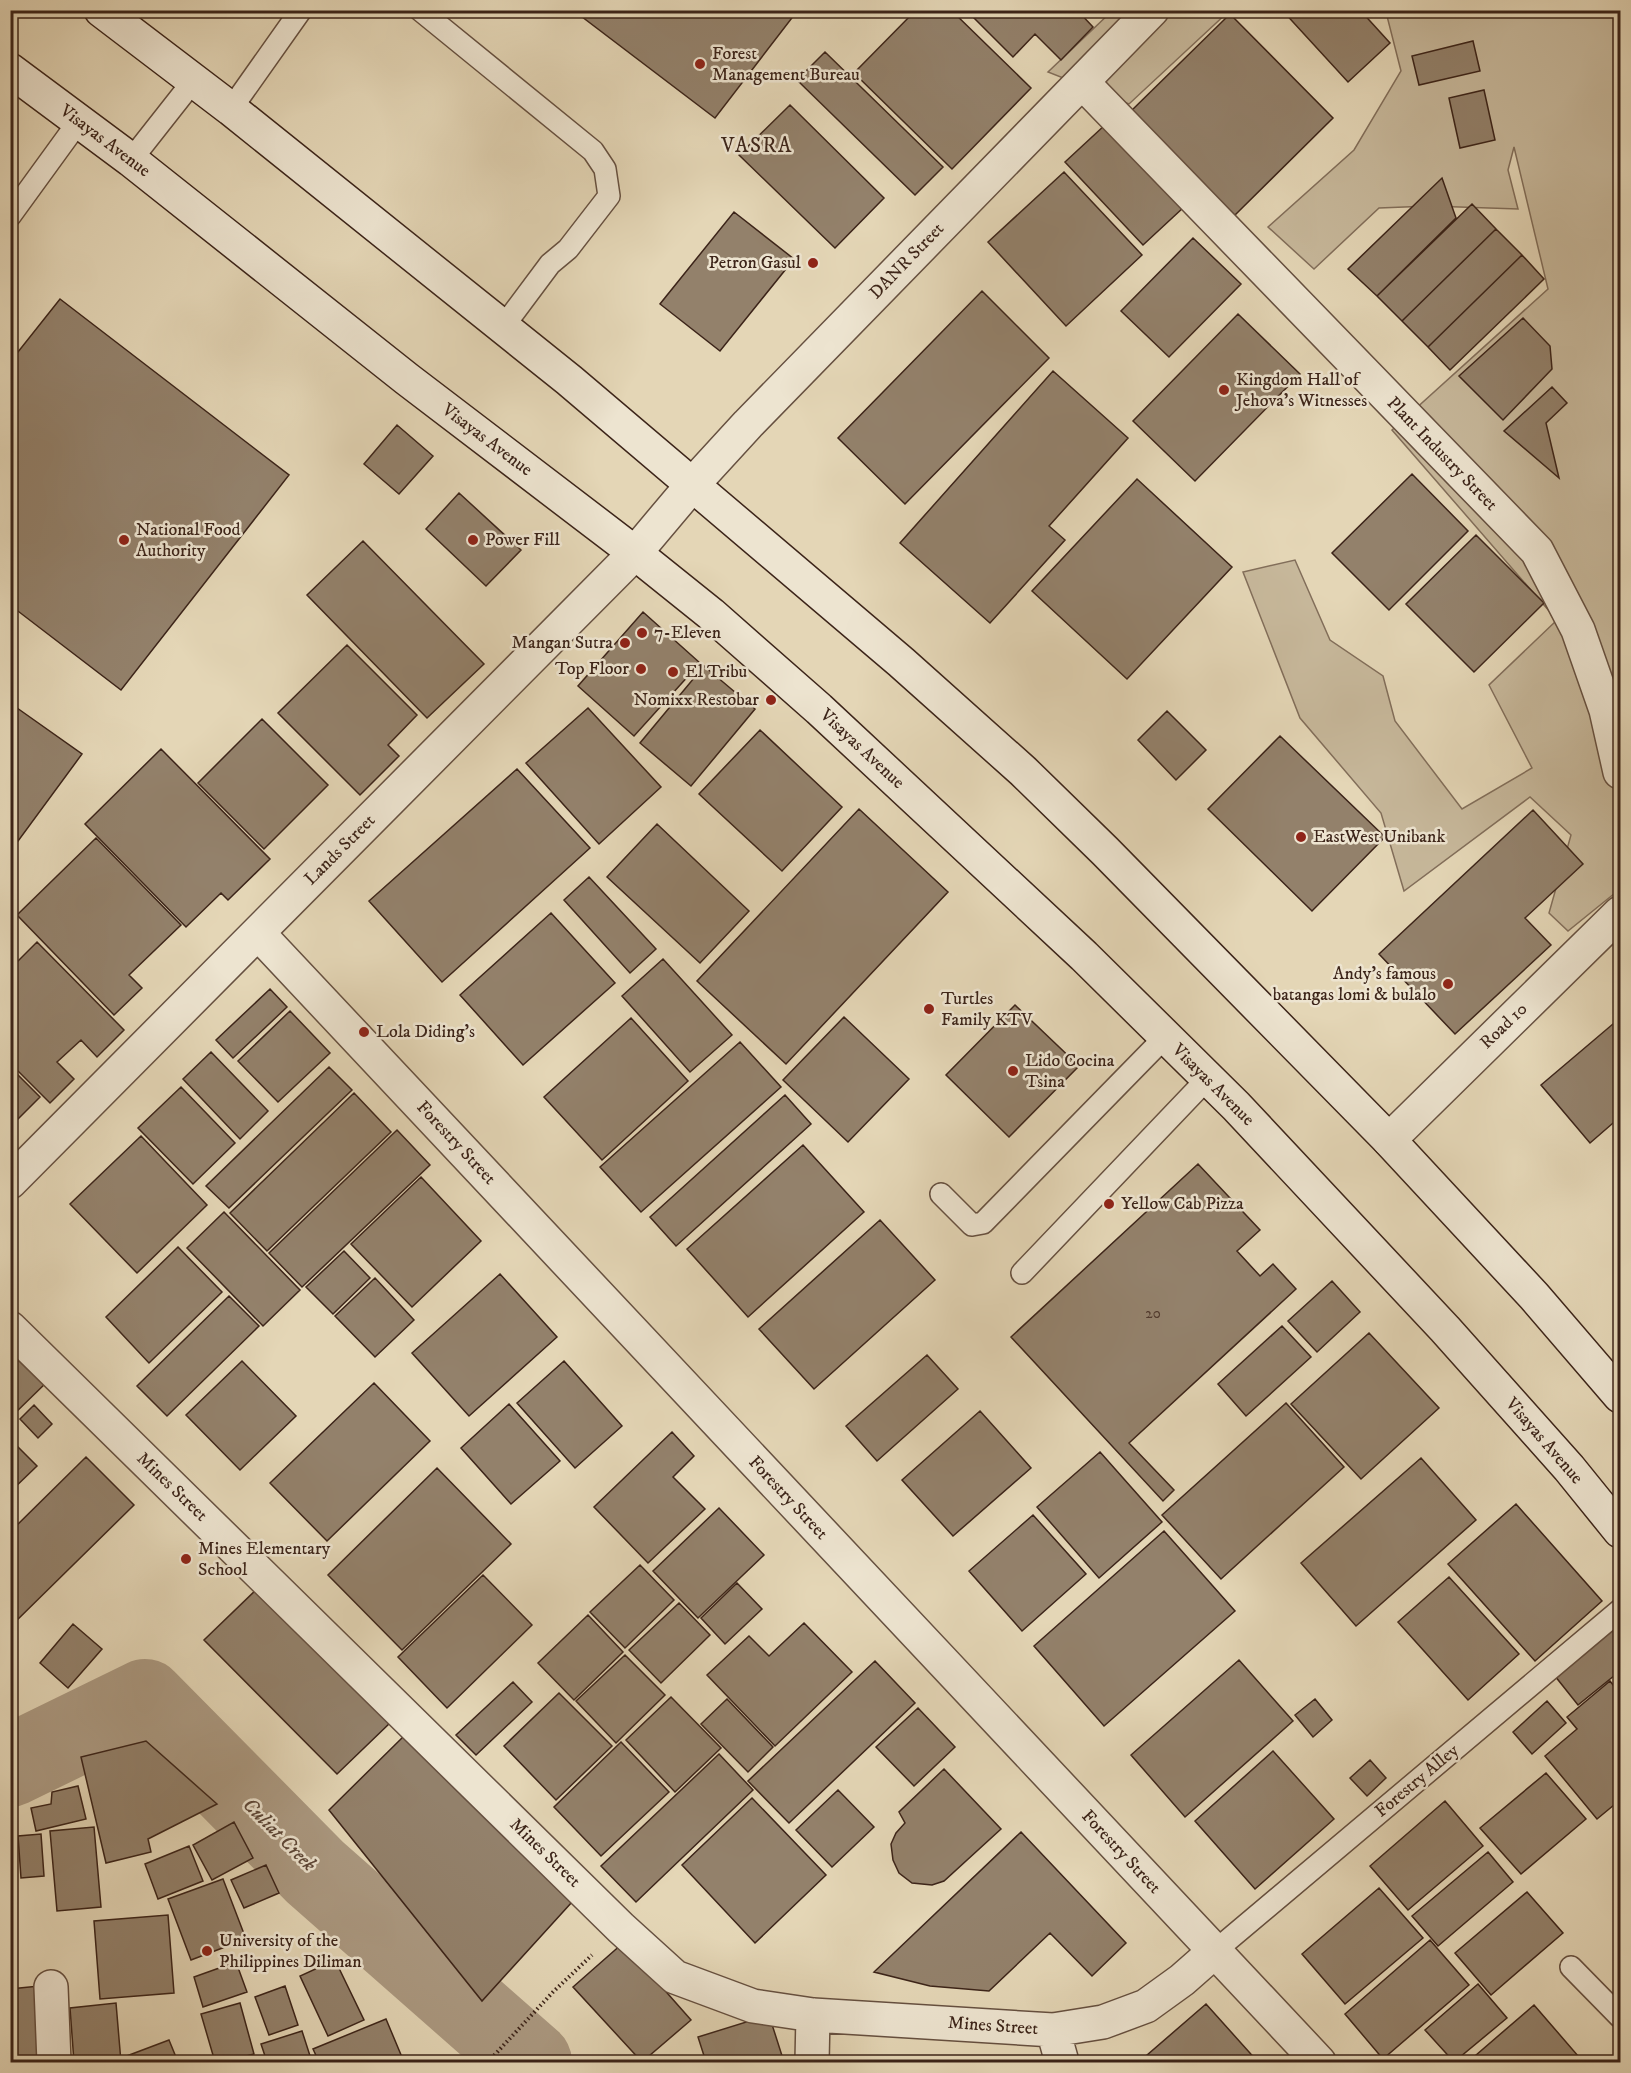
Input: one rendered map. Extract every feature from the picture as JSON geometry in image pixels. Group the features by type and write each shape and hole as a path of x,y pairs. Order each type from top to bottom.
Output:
{"street":[{"path":"100,10 194,80 503,327 693,484 901,662 1023,771 1105,851 1389,1140 1534,1296 1620,1396"},
{"name":"DANR Street","path":"667,516 693,484 756,416 1152,10"},
{"name":"Visayas Avenue","path":"10,70 131,160 406,379 635,553 711,614 819,709 1084,956 1208,1078 1444,1329 1569,1468 1620,1531"},
{"name":"Plant Industry Street","path":"1082,82 1537,551 1578,630 1606,710 1620,772"},
{"name":"Lands Street","path":"10,1182 635,553 667,516"},
{"name":"Road 10","path":"1389,1140 1620,913"},
{"name":"Forestry Street","path":"258,933 1319,2062"},
{"name":"Mines Street","path":"10,1328 621,1928 675,1977 753,2006 813,2015 1053,2030 1103,2022 1146,2006 1182,1980 1215,1951"},
{"path":"51,1987 54,2062"},
{"path":"812,2062 813,2015"},
{"path":"1053,2030 1062,2062"}],"lane":[{"path":"231,110 301,10"},
{"path":"420,10 593,151 606,169 609,196 568,249 550,264 503,327"},
{"path":"131,160 194,80"},
{"path":"10,216 79,121"},
{"path":"941,1194 972,1225 983,1222 1165,1037"},
{"path":"1022,1273 1208,1078"},
{"name":"Forestry Alley","path":"1215,1951 1620,1611"},
{"path":"1571,1967 1620,2017"}],"path":[{"path":"488,2062 553,1992 621,1928"}],"shaded area":[{"path":"1112,11 1229,11 1129,104 1048,72"},
{"path":"1383,11 1620,11 1620,889 1568,931 1549,913 1571,835 1530,797 1404,891 1381,813 1300,718 1243,572 1295,560 1330,640 1383,676 1395,721 1462,809 1532,768 1489,685 1557,620 1392,430 1548,289 1514,147 1508,170 1518,209 1430,206 1379,208 1314,269 1268,227 1354,150 1401,71 1387,16"}],"building":[{"name":"Forest Management Bureau","path":"573,10 798,10 715,118"},
{"path":"916,10 951,10 1031,88 952,169 854,73"},
{"path":"966,10 1077,10 1093,27 1061,60 1035,34 1013,57"},
{"path":"1282,10 1360,10 1390,43 1348,82"},
{"path":"1230,14 1333,118 1232,218 1128,114"},
{"path":"1473,41 1480,71 1419,85 1412,56"},
{"path":"825,52 943,167 915,195 797,80"},
{"path":"1484,90 1495,140 1460,148 1449,98"},
{"path":"790,105 884,198 835,248 739,155"},
{"path":"1106,124 1184,207 1143,245 1065,162"},
{"path":"1064,172 1142,255 1066,326 988,242"},
{"path":"1442,178 1456,218 1377,296 1348,269"},
{"path":"1472,204 1496,229 1402,321 1377,296"},
{"path":"734,212 794,259 720,351 660,304"},
{"path":"1496,229 1522,255 1428,347 1402,321"},
{"path":"1193,238 1241,284 1169,357 1121,311"},
{"path":"1522,255 1544,279 1450,370 1428,347"},
{"path":"982,291 1049,358 905,504 838,438"},
{"name":"National Food Authority","path":"60,299 289,475 121,690 10,605 10,362"},
{"name":"Kingdom Hall of Jehova's Witnesses","path":"1238,314 1300,374 1195,481 1133,421"},
{"path":"1523,318 1550,346 1552,369 1503,420 1459,376"},
{"path":"1053,371 1128,438 1049,526 1065,540 990,623 900,543"},
{"path":"1552,387 1567,403 1546,423 1559,478 1504,431"},
{"path":"397,425 433,456 399,494 364,464"},
{"path":"1412,474 1468,531 1389,610 1332,553"},
{"path":"1137,479 1232,567 1127,679 1032,591"},
{"name":"Power Fill","path":"459,493 521,550 486,586 426,529"},
{"path":"1476,535 1544,603 1474,672 1406,604"},
{"path":"363,541 484,664 427,718 307,595"},
{"path":"643,612 700,663 634,736 578,686"},
{"path":"347,645 417,715 388,745 399,756 360,795 278,713"},
{"path":"704,666 755,709 691,786 640,743"},
{"path":"10,703 82,754 10,852"},
{"path":"588,708 661,787 599,844 526,763"},
{"path":"1167,711 1206,750 1176,780 1138,740"},
{"path":"262,719 328,785 264,849 198,783"},
{"path":"760,730 842,807 782,871 699,794"},
{"path":"1280,736 1385,837 1312,911 1208,809"},
{"path":"161,749 270,859 228,900 221,893 186,927 85,824"},
{"path":"517,769 590,848 442,982 369,901"},
{"path":"859,809 948,892 786,1064 697,981"},
{"path":"1533,810 1583,864 1525,918 1551,945 1455,1034 1379,954"},
{"path":"657,824 749,911 700,963 607,877"},
{"path":"96,838 181,925 129,975 142,988 114,1015 17,915"},
{"path":"589,877 656,949 630,973 564,900"},
{"path":"551,913 615,983 523,1065 460,995"},
{"path":"37,942 124,1030 97,1057 81,1040 57,1062 74,1079 50,1103 10,1063 10,969"},
{"path":"663,959 732,1035 690,1072 622,996"},
{"path":"270,989 287,1007 233,1058 216,1040"},
{"name":"Lido Cocina Tsina","path":"1015,1005 1079,1066 1009,1137 946,1075"},
{"path":"290,1011 330,1053 278,1102 238,1061"},
{"path":"844,1017 909,1079 848,1142 783,1080"},
{"path":"631,1018 688,1081 602,1160 544,1097"},
{"path":"1620,1018 1620,1117 1590,1143 1541,1085"},
{"path":"740,1042 781,1087 641,1212 600,1167"},
{"path":"211,1052 268,1111 240,1139 183,1079"},
{"path":"10,1067 40,1097 10,1127"},
{"path":"329,1067 352,1090 229,1208 206,1186"},
{"path":"181,1087 235,1143 193,1184 138,1128"},
{"path":"354,1093 391,1132 267,1251 230,1213"},
{"path":"785,1095 811,1124 676,1246 650,1217"},
{"path":"397,1130 430,1165 302,1287 269,1253"},
{"path":"141,1136 207,1205 137,1273 70,1204"},
{"path":"803,1145 864,1212 748,1317 687,1249"},
{"path":"1198,1164 1260,1230 1237,1251 1260,1276 1273,1264 1296,1289 1129,1443 1174,1490 1163,1501 1011,1337"},
{"path":"421,1177 481,1241 412,1307 351,1244"},
{"path":"224,1212 300,1290 263,1326 187,1248"},
{"path":"880,1220 935,1280 814,1389 759,1329"},
{"path":"178,1247 222,1292 149,1363 106,1317"},
{"path":"344,1251 370,1278 333,1314 306,1287"},
{"path":"500,1274 557,1337 469,1416 412,1353"},
{"path":"375,1278 414,1320 375,1357 335,1316"},
{"path":"1332,1281 1360,1312 1317,1352 1288,1321"},
{"path":"229,1296 259,1326 167,1416 137,1386"},
{"path":"1282,1326 1311,1357 1246,1416 1218,1384"},
{"path":"1369,1333 1439,1408 1361,1479 1291,1404"},
{"path":"27,1352 52,1377 10,1418 10,1369"},
{"path":"927,1355 958,1389 877,1461 846,1426"},
{"path":"242,1361 296,1416 240,1470 186,1415"},
{"path":"564,1361 622,1426 575,1468 517,1403"},
{"path":"374,1383 430,1441 327,1541 270,1483"},
{"path":"1286,1403 1344,1467 1221,1579 1162,1515"},
{"path":"509,1404 560,1461 511,1504 461,1448"},
{"path":"34,1405 52,1424 38,1438 20,1419"},
{"path":"980,1411 1031,1468 953,1536 902,1480"},
{"path":"672,1432 694,1456 673,1477 705,1509 648,1563 594,1507"},
{"path":"10,1439 37,1466 10,1492"},
{"path":"1100,1452 1162,1522 1099,1578 1037,1507"},
{"path":"86,1457 134,1505 10,1627 10,1532"},
{"path":"1421,1458 1476,1520 1356,1626 1301,1563"},
{"path":"437,1468 511,1544 402,1650 328,1575"},
{"path":"1516,1504 1602,1601 1535,1661 1448,1564"},
{"path":"719,1508 764,1555 698,1618 653,1571"},
{"path":"1033,1515 1086,1574 1022,1631 969,1571"},
{"path":"1164,1531 1235,1611 1104,1726 1034,1646"},
{"path":"640,1565 674,1600 625,1648 590,1612"},
{"path":"483,1575 532,1625 447,1708 398,1657"},
{"path":"1449,1577 1519,1654 1468,1700 1398,1622"},
{"path":"737,1583 762,1609 725,1644 701,1618"},
{"path":"259,1587 391,1722 337,1774 204,1640"},
{"path":"679,1603 710,1635 661,1683 629,1650"},
{"path":"588,1615 623,1652 574,1700 538,1663"},
{"path":"804,1623 852,1672 775,1746 707,1675 749,1636 769,1656"},
{"path":"1620,1623 1620,1671 1578,1705 1555,1676"},
{"path":"73,1624 102,1649 68,1688 40,1663"},
{"path":"625,1655 665,1695 616,1743 576,1701"},
{"path":"1239,1660 1293,1721 1185,1817 1131,1755"},
{"path":"875,1661 915,1703 789,1823 748,1781"},
{"path":"1610,1681 1620,1694 1620,1800 1597,1819 1545,1756 1577,1729 1567,1717"},
{"path":"513,1682 532,1702 476,1755 456,1735"},
{"path":"559,1693 612,1746 556,1800 504,1746"},
{"path":"671,1697 721,1748 675,1792 626,1740"},
{"path":"727,1699 773,1747 748,1772 701,1724"},
{"path":"1315,1699 1332,1720 1313,1737 1295,1715"},
{"path":"1547,1701 1566,1723 1532,1754 1513,1732"},
{"path":"918,1708 955,1747 914,1786 876,1747"},
{"path":"406,1734 572,1902 482,2001 329,1810"},
{"path":"146,1741 217,1804 148,1839 151,1852 106,1863 81,1757"},
{"path":"621,1742 669,1792 601,1856 554,1807"},
{"path":"1273,1751 1334,1819 1255,1889 1195,1821"},
{"path":"719,1754 753,1790 636,1902 601,1866"},
{"path":"1370,1760 1386,1778 1367,1796 1350,1778"},
{"path":"944,1769 1001,1829 944,1881 932,1885 912,1883 899,1873 893,1860 891,1844 896,1833 905,1823 899,1812"},
{"path":"1546,1773 1586,1819 1521,1874 1480,1828"},
{"path":"78,1786 86,1819 36,1831 31,1808 51,1804 52,1792"},
{"path":"838,1790 874,1827 832,1867 796,1830"},
{"path":"752,1798 826,1875 755,1943 682,1865"},
{"path":"1445,1801 1483,1846 1408,1910 1370,1866"},
{"path":"234,1822 253,1858 212,1880 193,1845"},
{"path":"94,1827 101,1907 57,1911 50,1831"},
{"path":"1021,1832 1126,1943 1092,1976 1050,1933 989,1991 930,1986 874,1972"},
{"path":"41,1834 44,1876 21,1878 18,1836"},
{"path":"189,1846 203,1881 158,1899 145,1864"},
{"path":"1488,1852 1513,1882 1438,1946 1412,1916"},
{"path":"266,1865 279,1893 244,1908 231,1880"},
{"path":"223,1879 246,1939 191,1960 168,1899"},
{"path":"1379,1888 1423,1938 1345,2004 1302,1954"},
{"path":"1527,1892 1563,1933 1491,1995 1455,1953"},
{"path":"168,1915 174,1993 100,1999 94,1921"},
{"path":"1430,1940 1469,1985 1383,2059 1345,2014"},
{"path":"623,1943 691,2020 642,2062 573,1987"},
{"path":"335,1960 364,2020 328,2036 300,1976"},
{"path":"236,1962 247,1992 203,2007 194,1977"},
{"path":"1478,1984 1507,2018 1454,2062 1425,2030"},
{"path":"39,1986 45,2062 10,2062 10,1989"},
{"path":"285,1986 298,2025 269,2035 255,1997"},
{"path":"116,2003 121,2062 74,2062 70,2008"},
{"path":"240,2003 254,2054 215,2062 201,2014"},
{"path":"1206,2004 1258,2062 1139,2062"},
{"path":"1534,2005 1579,2057 1572,2062 1468,2062"},
{"path":"769,2015 784,2062 706,2062 698,2037"},
{"path":"386,2019 404,2062 319,2062 313,2049"},
{"path":"302,2031 312,2062 267,2062 261,2044"},
{"path":"169,2040 178,2062 126,2062 124,2057"}],"waterway":[{"name":"Culiat Creek","path":"10,1766 145,1700 315,1872 531,2062"}],"place":[{"name":"Forest Management Bureau","path":"700,64"},
{"name":"Petron Gasul","path":"813,263"},
{"name":"Kingdom Hall of Jehova's Witnesses","path":"1224,390"},
{"name":"National Food Authority","path":"124,540"},
{"name":"Power Fill","path":"473,540"},
{"name":"7-Eleven","path":"642,633"},
{"name":"Mangan Sutra","path":"625,643"},
{"name":"Top Floor","path":"641,669"},
{"name":"El Tribu","path":"673,672"},
{"name":"Nomixx Restobar","path":"771,700"},
{"name":"EastWest Unibank","path":"1301,837"},
{"name":"Andy's famous batangas lomi & bulalo","path":"1448,984"},
{"name":"Turtles Family KTV","path":"929,1009"},
{"name":"Lola Diding's","path":"364,1032"},
{"name":"Lido Cocina Tsina","path":"1013,1071"},
{"name":"Yellow Cab Pizza","path":"1109,1204"},
{"name":"Mines Elementary School","path":"186,1559"},
{"name":"University of the Philippines Diliman","path":"207,1951"}],"district":[{"name":"VASRA","path":"757,146"}]}
